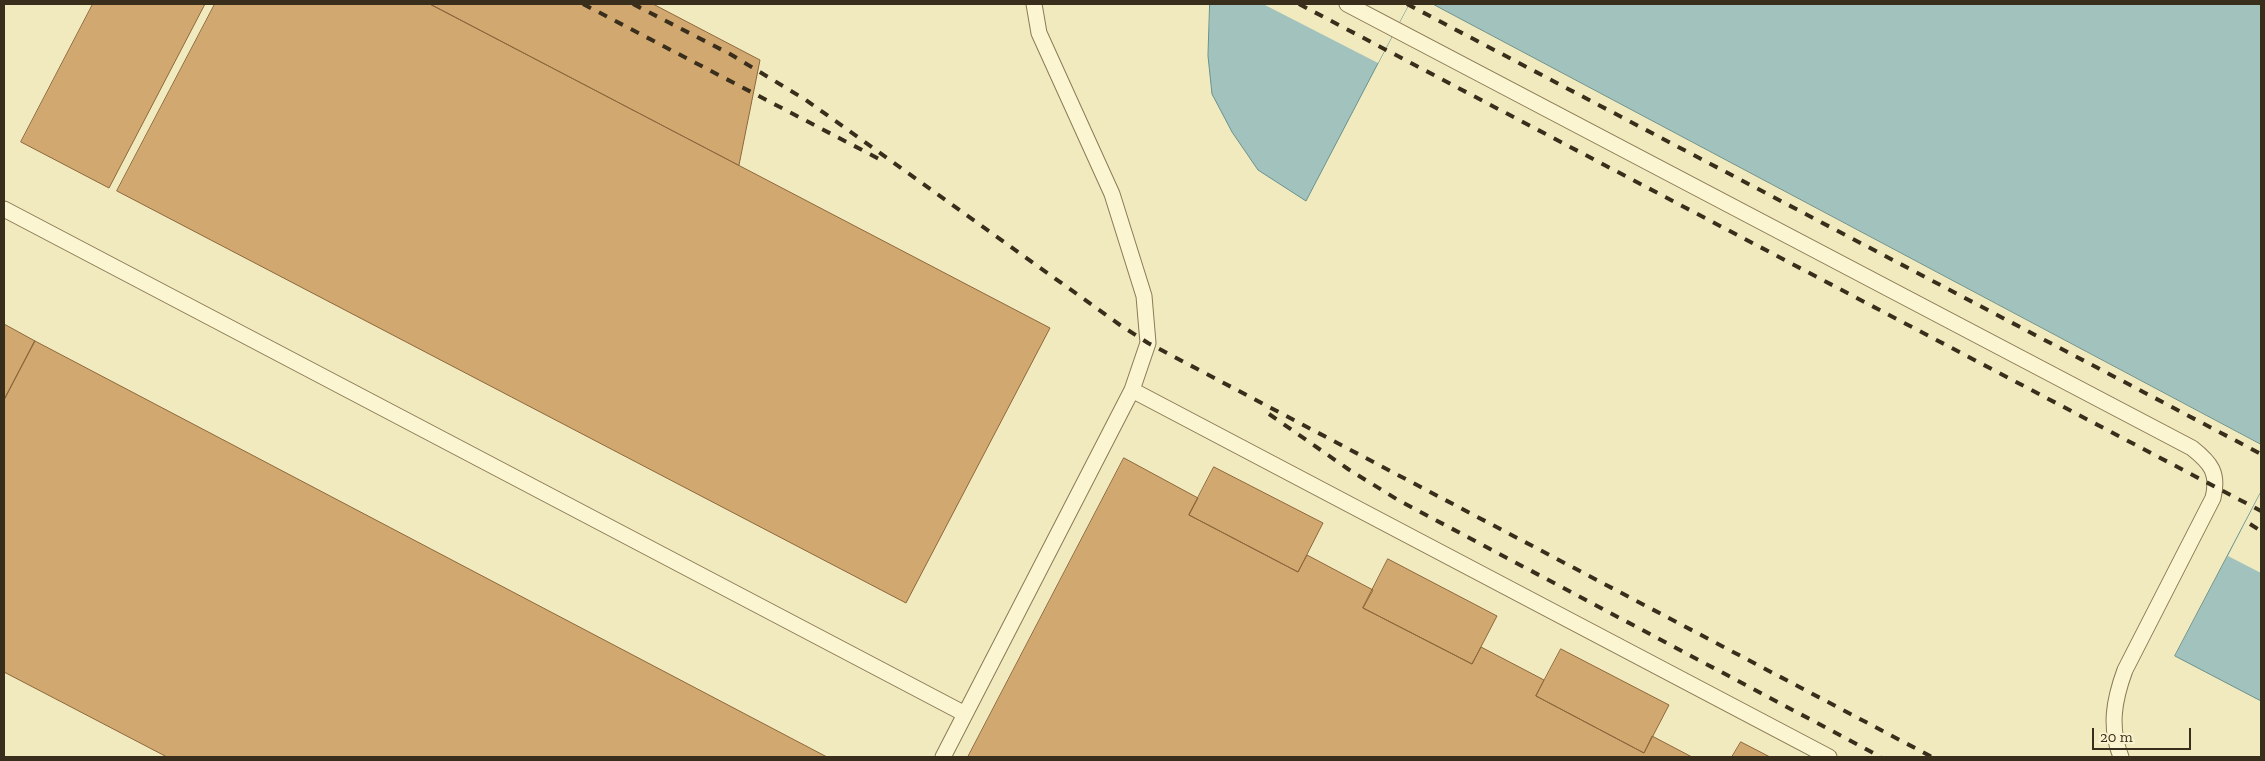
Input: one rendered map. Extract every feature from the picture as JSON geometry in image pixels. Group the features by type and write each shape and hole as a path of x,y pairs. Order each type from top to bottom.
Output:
{"lane":[{"path":"943,757 1132,390 1148,343 1144,296 1112,194 1039,33 1034,4"},
{"path":"1347,4 2192,448 2204,458 2212,469 2216,482 2213,498 2125,670 2117,690 2113,708 2121,757"},
{"path":"4,208 965,714"},
{"path":"1132,390 1829,757"}],"water":[{"path":"1210,4 1409,4 1306,201 1258,170 1232,132 1212,94 1208,56"},
{"path":"1433,4 2261,4 2261,444"},
{"path":"2261,492 2261,701 2175,656"}],"pier":[{"path":"1263,4 1409,4 1378,63"},
{"path":"2261,492 2261,573 2228,556"}],"building":[{"path":"93,4 205,4 109,188 21,142"},
{"path":"215,4 430,4 1050,328 906,603 117,191"},
{"path":"430,4 653,4 760,60 739,165"},
{"path":"4,324 35,341 4,400"},
{"path":"35,341 827,757 167,757 4,672 4,400"},
{"path":"1124,458 1198,498 1189,515 1298,572 1307,555 1373,590 1363,608 1472,664 1481,647 1544,680 1536,696 1644,753 1652,736 1692,757 968,757"},
{"path":"1214,467 1323,523 1298,572 1189,515"},
{"path":"1388,559 1497,616 1472,664 1363,608"},
{"path":"1561,649 1669,705 1644,753 1536,696"},
{"path":"1741,742 1770,757 1732,757"}],"railway":[{"path":"583,4 883,161"},
{"path":"633,4 730,54 806,100 1120,325 1148,343 1932,757"},
{"path":"1299,4 2261,511"},
{"path":"1407,4 2261,454"},
{"path":"1269,414 1348,469 1398,500 1881,757"},
{"path":"2250,524 2261,531"}]}
